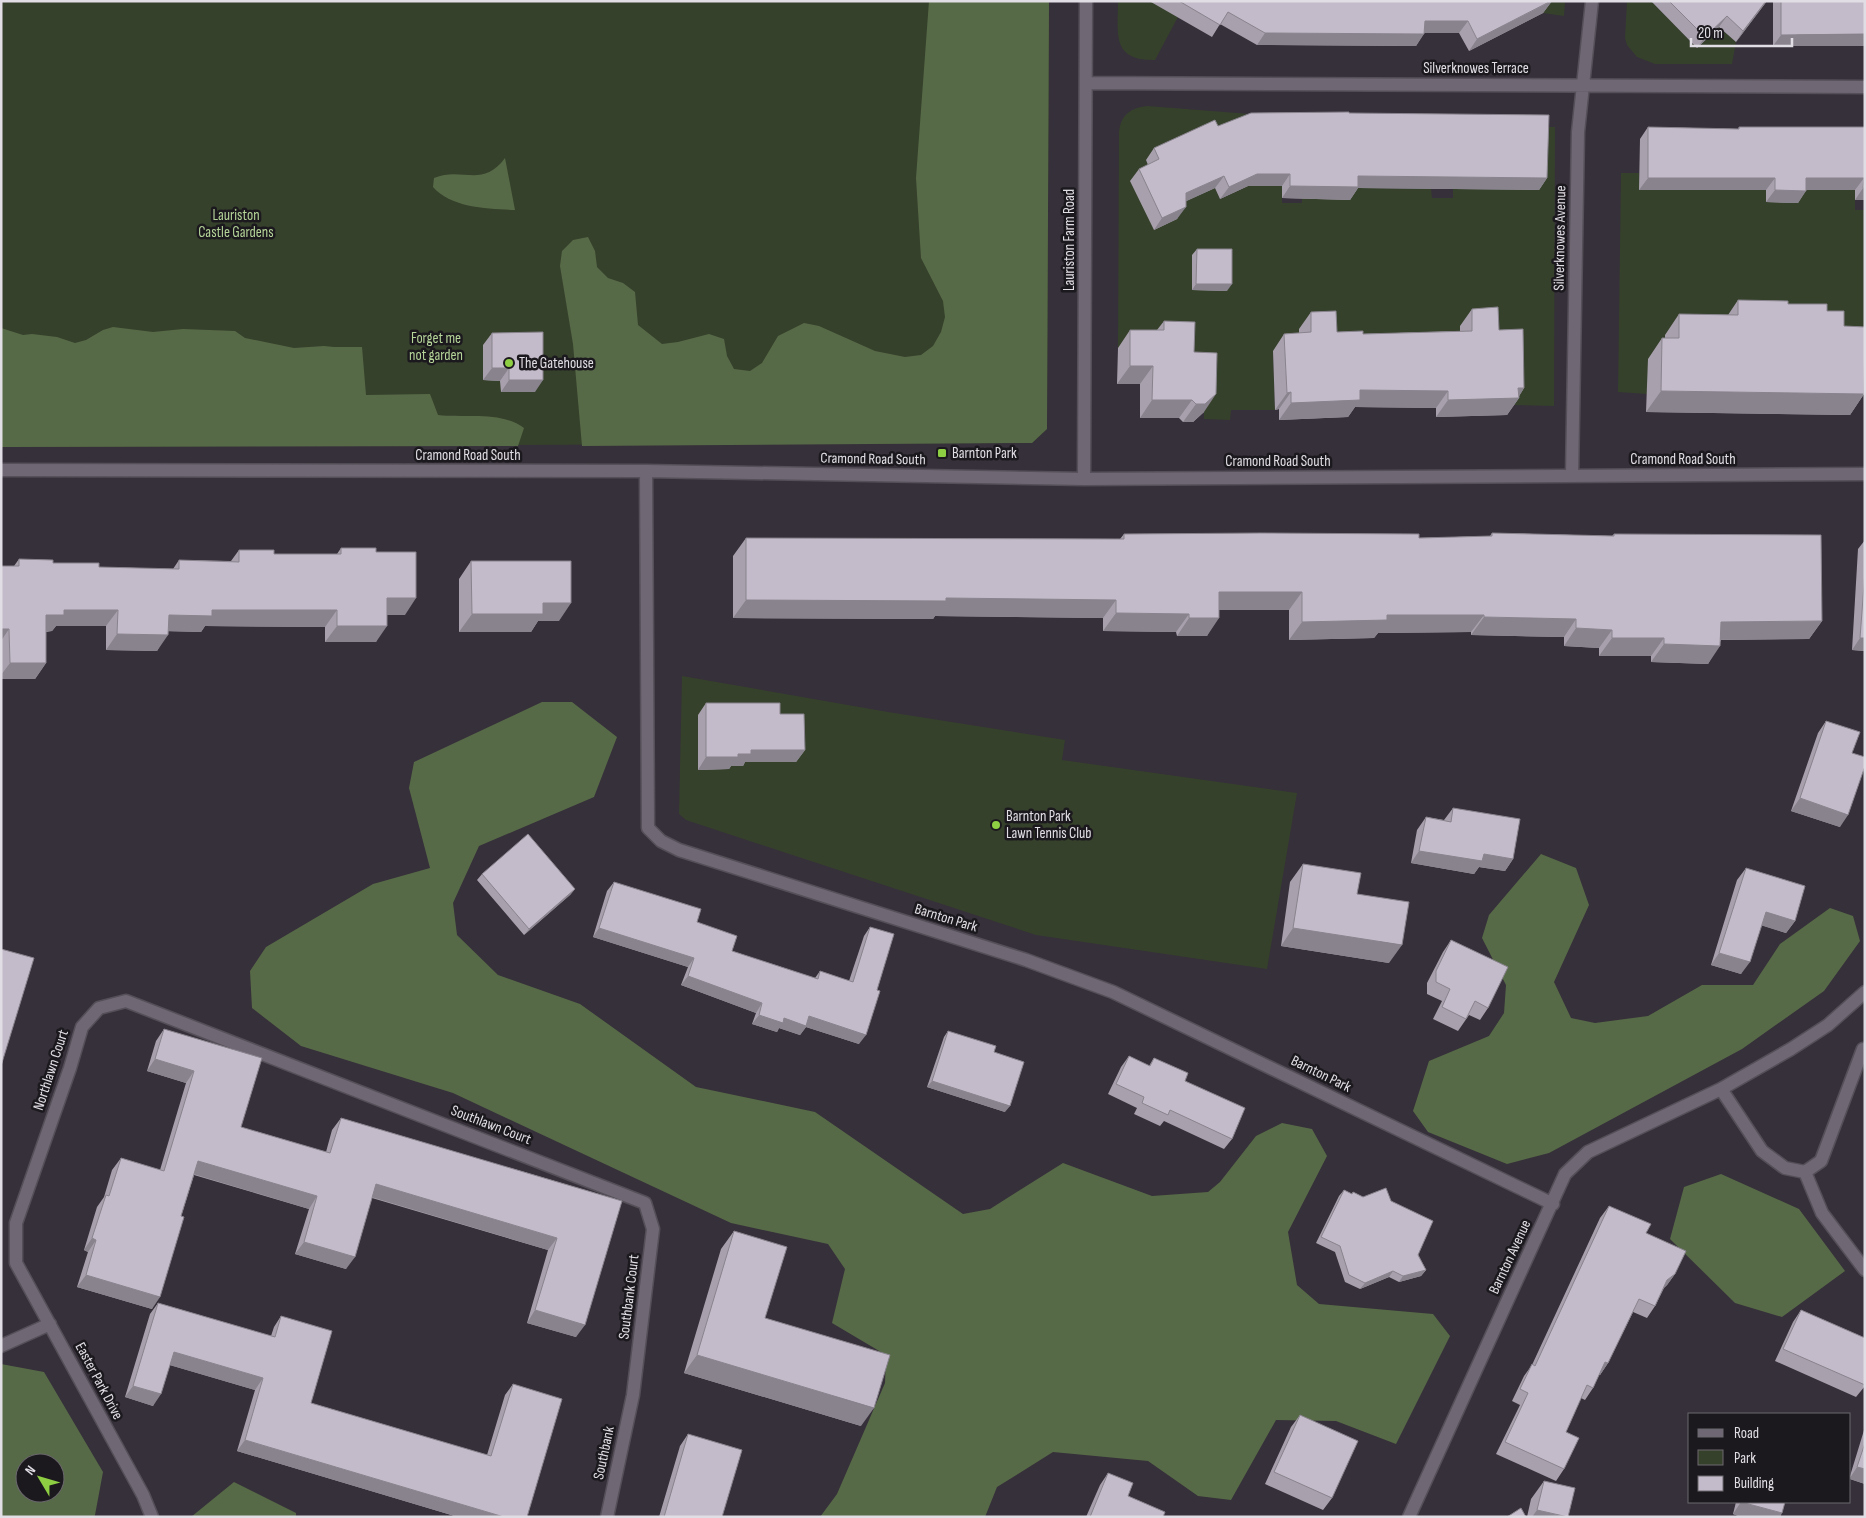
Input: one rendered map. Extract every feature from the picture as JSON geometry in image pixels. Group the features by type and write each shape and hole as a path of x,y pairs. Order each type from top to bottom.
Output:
{"street":[{"name":"Lauriston Farm Road","path":"1084,479 1086,1"},
{"name":"Silverknowes Avenue","path":"1572,476 1578,132 1592,1"},
{"name":"Silverknowes Terrace","path":"1087,83 1583,84 1865,87"},
{"name":"Cramond Road South","path":"1,470 646,471 1084,479 1865,474"},
{"name":"Barnton Park","path":"646,471 648,828 661,841 715,862 1026,960 1113,992 1552,1204"},
{"name":"Barnton Avenue","path":"1409,1517 1565,1174 1588,1152 1721,1089 1828,1025 1865,992"},
{"name":"Northlawn Court","path":"16,1263 16,1223 70,1068 82,1027 99,1008 126,1001 325,1078"},
{"path":"1721,1089 1762,1151 1785,1168 1806,1172 1821,1161 1864,1049"},
{"name":"Southlawn Court","path":"325,1078 645,1203"},
{"path":"1806,1172 1822,1213 1865,1270"},
{"name":"Southbank Court","path":"633,1395 653,1229 645,1203"},
{"name":"Easter Park Drive","path":"16,1263 143,1495 152,1517"},
{"path":"1,1346 50,1324"},
{"name":"Southbank","path":"607,1517 633,1395"}],"green space":[{"name":"Lauriston Castle Gardens","path":"1,1 1049,1 1047,429 1032,443 1,447"},
{"path":"929,1 1049,1 1047,429 1032,443 582,446 573,344 560,266 562,251 573,240 588,237 595,251 597,267 608,278 623,283 635,292 638,325 662,344 709,334 724,339 727,356 734,369 750,371 762,363 778,336 804,323 819,326 875,351 905,357 921,355 933,346 941,332 945,317 943,301 921,258 916,178"},
{"path":"1118,1 1152,1 1178,17 1155,60 1131,56 1124,50 1118,34"},
{"path":"1537,1 1565,1 1564,16 1543,13"},
{"path":"1627,1 1651,1 1697,48 1719,27 1736,42 1732,64 1655,64 1637,57 1627,45 1625,38"},
{"path":"1147,106 1250,114 1252,186 1282,186 1282,203 1302,203 1302,188 1350,175 1371,188 1431,189 1432,198 1453,198 1453,177 1540,127 1555,127 1554,406 1512,405 1460,348 1299,329 1299,349 1273,351 1275,410 1231,410 1230,420 1204,419 1204,371 1118,348 1119,132 1122,121 1127,113","holes":["1146,160 1244,188 1220,199 1215,187 1151,171"]},
{"path":"505,158 515,210 482,208 460,203 441,194 433,187 434,178 454,174 480,175 488,173"},
{"path":"1621,173 1639,173 1640,190 1709,190 1709,178 1766,190 1766,202 1798,190 1855,190 1855,210 1865,210 1865,348 1665,335 1664,360 1647,394 1618,392"},
{"path":"113,327 153,332 183,329 235,331 245,338 294,348 324,346 362,347 366,395 430,394 438,415 494,417 505,419 524,428 518,446 1,447 1,328 23,335 32,334 57,337 75,343 86,340 103,330"},
{"name":"Barnton Park Lawn Tennis Club","path":"682,676 888,712 1065,740 1062,760 1297,793 1267,969 1036,935 686,820 679,814"},
{"path":"542,702 572,702 617,737 594,797 479,846 453,903 457,935 498,975 580,1004 696,1087 815,1112 963,1214 990,1209 1063,1163 1152,1196 1208,1192 1220,1182 1256,1136 1282,1123 1312,1129 1327,1156 1288,1232 1297,1285 1319,1304 1433,1314 1450,1336 1396,1444 1336,1421 1276,1420 1231,1500 1198,1496 1148,1461 1053,1452 997,1487 985,1517 820,1517 837,1494 885,1383 886,1355 832,1323 845,1269 828,1244 731,1223 453,1093 301,1046 252,1008 250,971 266,947 373,884 430,868 409,788 414,762"},
{"path":"1541,854 1576,868 1589,905 1554,982 1571,1018 1595,1023 1648,1016 1702,985 1753,985 1780,944 1830,908 1853,916 1860,941 1824,991 1742,1049 1549,1153 1507,1164 1428,1132 1413,1111 1429,1061 1489,1036 1504,1013 1506,985 1482,938 1489,915"},
{"path":"1721,1174 1799,1209 1845,1271 1782,1317 1735,1303 1670,1239 1684,1187"},
{"path":"1,1364 44,1372 103,1472 94,1517 1,1517"},
{"path":"234,1482 296,1513 296,1517 191,1517"}],"building":[{"path":"1179,1 1551,1 1477,39 1468,21 1425,21 1424,34 1265,33 1228,12 1220,25"},
{"path":"1669,1 1766,1 1743,31 1727,16 1705,37"},
{"path":"1781,1 1865,1 1865,34 1781,35"},
{"path":"1349,112 1549,115 1547,178 1358,176 1358,187 1290,186 1290,174 1257,174 1229,187 1224,176 1186,193 1186,207 1162,218 1139,169 1159,159 1154,148 1215,120 1218,126 1251,113"},
{"path":"1648,127 1739,129 1739,127 1865,127 1865,188 1863,188 1864,178 1806,178 1806,191 1775,190 1775,178 1648,178"},
{"path":"1197,249 1232,249 1232,284 1196,284"},
{"path":"1738,300 1788,301 1788,304 1827,304 1827,311 1844,311 1844,326 1865,327 1864,394 1661,391 1662,338 1679,338 1679,314 1738,315"},
{"path":"1498,307 1499,330 1523,329 1524,388 1518,388 1519,398 1448,400 1448,391 1360,390 1360,400 1291,403 1291,392 1287,393 1284,334 1311,332 1311,312 1336,311 1337,332 1363,331 1363,334 1472,331 1472,309"},
{"path":"1164,321 1195,322 1194,352 1217,353 1216,394 1205,404 1196,404 1192,400 1152,400 1153,366 1130,366 1130,330 1164,330"},
{"path":"543,332 543,380 509,380 509,368 492,368 492,333"},
{"path":"1492,533 1614,536 1614,534 1821,535 1822,621 1721,622 1720,646 1664,644 1664,638 1612,638 1612,630 1576,628 1576,619 1484,617 1484,615 1387,615 1387,620 1302,622 1302,592 1219,592 1219,618 1189,618 1189,614 1116,613 1116,600 946,598 946,601 746,600 746,538 1124,539 1124,534 1419,534 1419,538 1492,536"},
{"path":"341,548 376,548 376,552 416,552 416,598 387,598 387,626 337,626 337,610 212,610 212,616 169,615 168,635 117,634 118,610 64,610 64,615 46,615 46,663 10,663 9,629 1,629 1,566 19,566 19,559 53,560 53,563 99,563 99,567 179,569 179,560 239,562 239,550 274,550 274,554 341,554"},
{"path":"471,561 571,561 571,603 543,603 543,614 472,614"},
{"path":"1865,571 1865,638 1860,638"},
{"path":"706,703 780,703 780,714 804,714 805,750 751,750 751,754 738,754 738,757 706,757"},
{"path":"1826,721 1860,732 1852,753 1865,757 1865,766 1848,815 1800,798"},
{"path":"1453,808 1520,819 1513,859 1484,854 1482,861 1419,851 1426,817 1451,822"},
{"path":"528,834 575,889 529,929 482,874"},
{"path":"1303,864 1361,873 1357,894 1409,902 1402,945 1293,928"},
{"path":"1746,868 1805,886 1795,921 1766,912 1750,962 1719,953"},
{"path":"614,882 701,909 697,922 737,936 732,951 818,979 820,971 853,982 870,927 894,934 877,990 880,991 866,1035 809,1016 806,1026 784,1018 783,1023 759,1015 762,1003 688,976 694,958 599,928"},
{"path":"1451,940 1508,967 1488,1008 1475,1001 1466,1019 1442,1007 1450,989 1436,982 1436,971"},
{"path":"1,949 34,958 1,1066"},
{"path":"164,1029 262,1058 241,1127 330,1153 341,1118 622,1201 585,1325 535,1310 557,1238 376,1184 355,1257 304,1242 317,1196 198,1161 181,1216 184,1217 160,1297 86,1275 96,1240 92,1238 106,1195 109,1196 121,1158 164,1171 194,1071 155,1059"},
{"path":"948,1031 996,1046 994,1052 1024,1062 1010,1106 932,1081"},
{"path":"1129,1056 1150,1066 1154,1058 1188,1073 1185,1081 1245,1108 1232,1139 1170,1110 1168,1115 1142,1103 1144,1097 1116,1084"},
{"path":"1386,1188 1391,1201 1433,1221 1418,1255 1426,1270 1403,1276 1393,1271 1365,1283 1349,1275 1340,1246 1321,1237 1344,1190 1363,1197"},
{"path":"1609,1206 1651,1224 1646,1233 1686,1251 1675,1274 1667,1280 1655,1306 1639,1299 1608,1363 1605,1362 1593,1388 1587,1385 1566,1432 1579,1438 1564,1469 1505,1442 1528,1393 1520,1389 1532,1364 1535,1366"},
{"path":"734,1231 787,1247 765,1318 890,1355 874,1408 697,1355"},
{"path":"158,1303 275,1337 281,1316 332,1331 311,1403 491,1456 513,1384 562,1399 527,1517 504,1517 245,1440 263,1378 174,1352 161,1394 133,1386"},
{"path":"1801,1310 1865,1338 1865,1385 1783,1349"},
{"path":"1300,1415 1358,1441 1332,1498 1274,1472"},
{"path":"688,1434 742,1450 722,1517 664,1517"},
{"path":"1865,1443 1865,1469 1857,1467"},
{"path":"1108,1473 1133,1483 1128,1496 1165,1512 1163,1517 1090,1517"},
{"path":"1544,1481 1575,1488 1568,1517 1537,1510"},
{"path":"1745,1503 1785,1503 1782,1513"},
{"path":"1521,1508 1526,1517 1507,1517"}],"place":[{"name":"The Gatehouse","path":"509,363"},
{"name":"Barnton Park","path":"942,453"},
{"name":"Barnton Park Lawn Tennis Club","path":"996,825"}],"park label":[{"name":"Forget me not garden","path":"436,346"}]}
